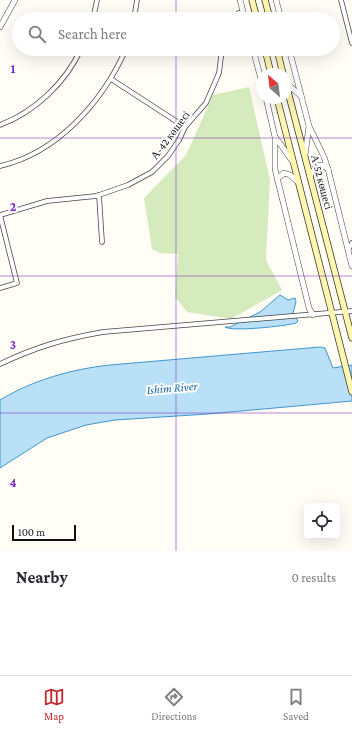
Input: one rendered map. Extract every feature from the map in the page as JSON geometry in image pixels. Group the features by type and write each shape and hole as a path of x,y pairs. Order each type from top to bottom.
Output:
{"main road":[{"path":"252,0 255,12"},
{"path":"265,0 268,12"},
{"path":"267,56 270,68"},
{"path":"279,56 282,68"},
{"name":"А-52 көшесі","path":"279,104 352,392"},
{"name":"А-52 көшесі","path":"291,104 352,338"}],"street":[{"path":"0,28 12,10 16,0"},
{"path":"95,12 98,0"},
{"path":"135,12 137,0"},
{"path":"240,0 243,12"},
{"path":"276,0 279,12"},
{"path":"341,0 352,43"},
{"path":"0,125 31,109 48,94 64,76 77,56"},
{"path":"0,166 9,164 32,154 58,138 81,118 111,79 122,56"},
{"name":"А-42 көшесі","path":"0,215 47,201 64,201 99,195 128,185 152,172 168,156 179,140 185,127 206,103 219,73 221,56"},
{"path":"255,56 258,68"},
{"path":"291,56 309,126 324,156 328,169 352,266"},
{"path":"111,79 185,127"},
{"path":"292,89 301,96"},
{"path":"268,104 275,137 275,169 277,179 309,308 313,315"},
{"path":"305,156 309,126"},
{"path":"275,137 294,164"},
{"path":"310,176 317,165 322,165 328,169"},
{"path":"277,179 284,173 290,175 298,182"},
{"path":"99,195 102,242"},
{"path":"0,215 17,283 0,288"},
{"path":"348,250 352,243"},
{"path":"0,364 30,350 67,338 103,332 188,323 352,311"}],"green space":[{"path":"249,87 270,180 266,260 282,290 231,319 187,312 175,297 178,254 160,253 152,249 144,198 186,155 213,95"}],"water":[{"path":"280,295 288,300 295,298 296,302 293,313 298,321 296,323 247,329 225,327 230,327 260,312"},
{"name":"Ishim River","path":"320,347 325,348 333,368 352,365 352,401 208,414 115,420 86,425 47,438 0,468 0,400 39,381 81,369 110,365"}]}
